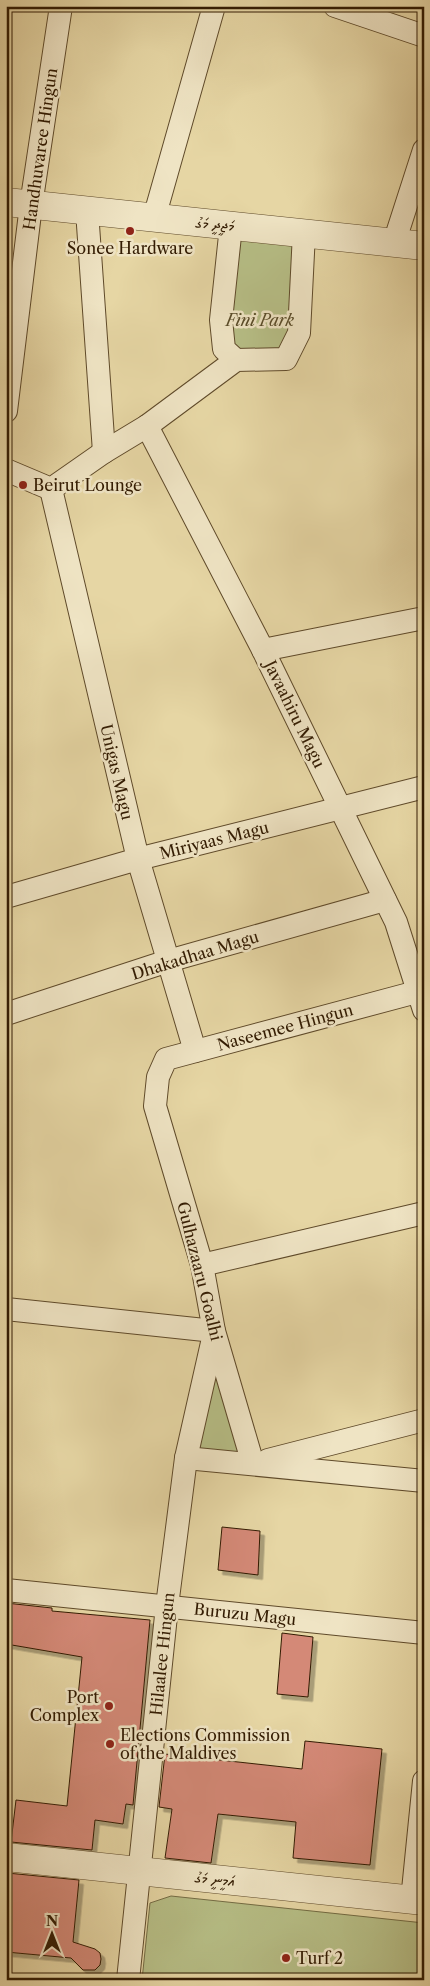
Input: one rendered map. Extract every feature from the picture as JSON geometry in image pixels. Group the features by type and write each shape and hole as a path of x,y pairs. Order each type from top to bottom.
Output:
{"street":[{"name":"Handhuvaree Hingun","path":"6,411 19,204 61,6"},
{"path":"154,218 214,6"},
{"path":"335,6 424,36"},
{"path":"394,243 424,150"},
{"name":"މަޖީދީ މަގު","path":"19,204 424,246"},
{"path":"87,211 104,452"},
{"path":"231,226 221,320 224,349 236,360"},
{"path":"6,470 51,489 104,452 147,426 236,360 286,359 299,333 304,233"},
{"name":"Javaahiru Magu","path":"147,426 263,650 396,922 422,997"},
{"name":"Unigas Magu","path":"51,489 138,860 195,1051"},
{"path":"263,650 424,618"},
{"name":"Miriyaas Magu","path":"6,897 138,860 424,787"},
{"name":"Dhakadhaa Magu","path":"6,1014 168,961 385,900"},
{"name":"Naseemee Hingun","path":"158,1077 166,1059 422,997"},
{"name":"Gulhazaaru Goalhi","path":"158,1077 156,1106 202,1265 214,1331 253,1464"},
{"path":"202,1265 424,1213"},
{"path":"6,1309 214,1331"},
{"name":"Hilaalee Hingun","path":"128,1980 167,1606 186,1458 214,1331"},
{"path":"253,1464 424,1420"},
{"path":"186,1458 424,1480"},
{"name":"Buruzu Magu","path":"6,1590 424,1633"},
{"path":"418,1900 424,1781"},
{"name":"އަމީނީ މަގު","path":"6,1857 418,1900"}],"green space":[{"name":"Fini Park","path":"231,226 304,233 286,359 236,360 221,320"},
{"path":"214,1331 253,1464 186,1458"},
{"name":"Turf 2","path":"171,1896 424,1923 424,1980 142,1980 150,1903"}],"building":[{"path":"222,1527 260,1531 258,1575 218,1570"},
{"path":"6,1603 52,1608 52,1611 150,1620 133,1805 126,1804 123,1824 95,1820 92,1850 11,1842 16,1800 67,1806 82,1657 6,1644"},
{"path":"282,1633 313,1637 308,1697 277,1694"},
{"path":"305,1741 382,1749 370,1865 293,1858 296,1822 218,1814 211,1863 165,1858 172,1809 159,1807 165,1754 302,1769"},
{"path":"7,1873 79,1880 73,1942 95,1949 100,1953 100,1965 95,1970 83,1970 71,1958 6,1952"}],"place":[{"name":"Sonee Hardware","path":"130,231"},
{"name":"Beirut Lounge","path":"23,485"},
{"name":"Port Complex","path":"109,1706"},
{"name":"Elections Commission of the Maldives","path":"110,1744"},
{"name":"Turf 2","path":"286,1958"}]}
